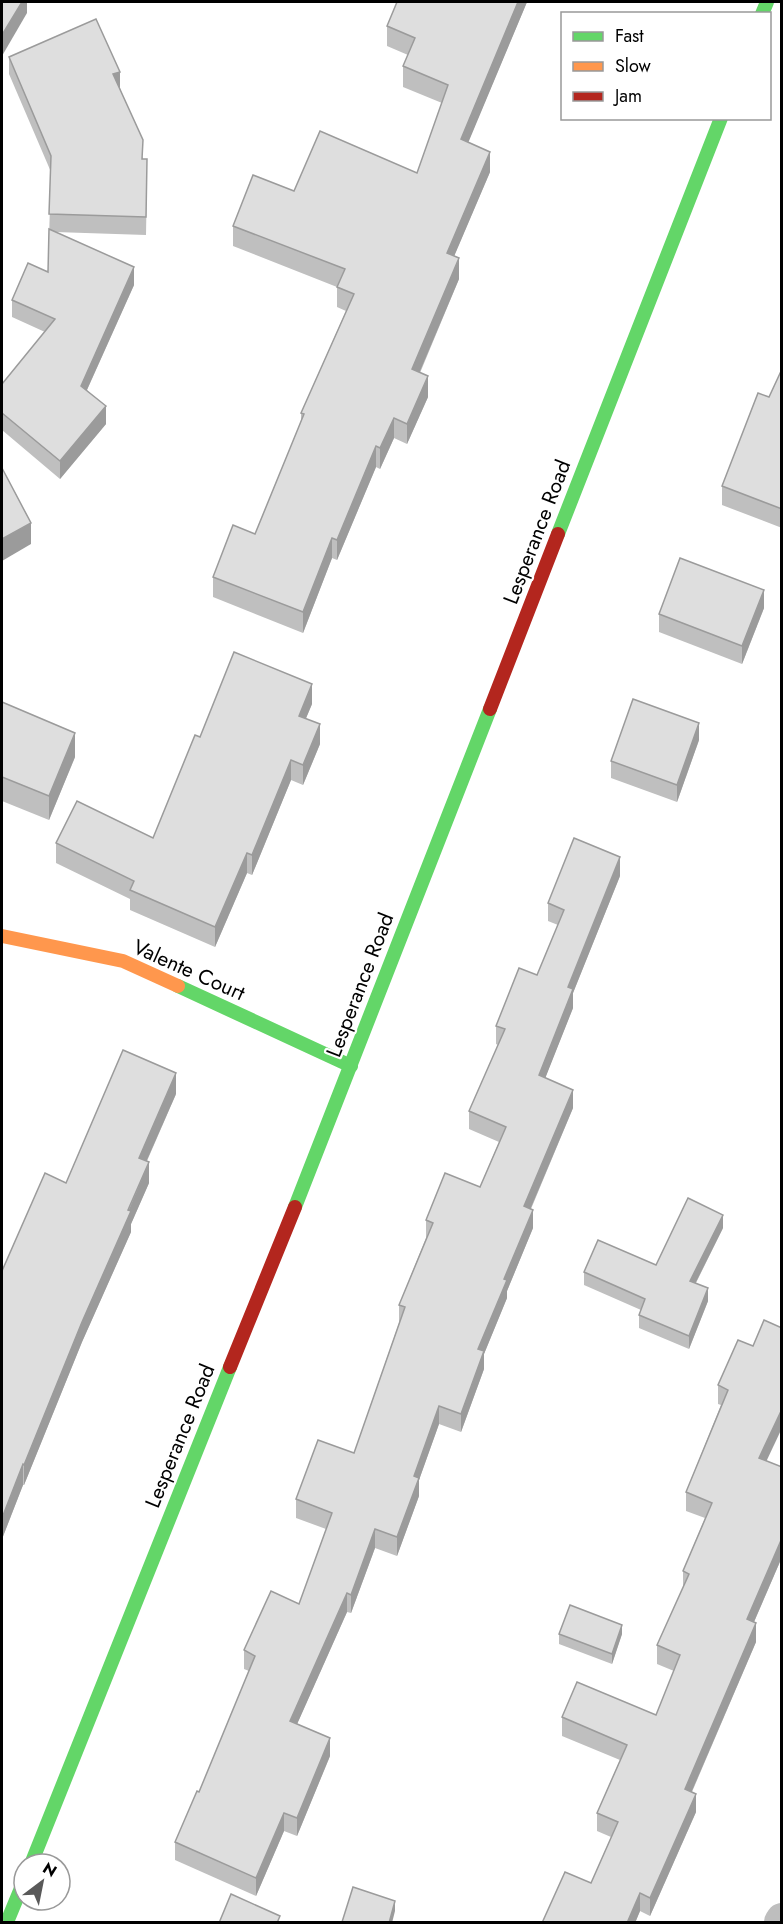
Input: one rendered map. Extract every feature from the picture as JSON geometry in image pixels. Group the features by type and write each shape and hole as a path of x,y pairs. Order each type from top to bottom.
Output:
{"main road":[{"name":"Lesperance Road","path":"36,1852 351,1066 720,120"},
{"name":"Valente Court","path":"2,936 123,962 351,1066"}],"building":[{"path":"2,2 22,2 2,35"},
{"path":"397,2 518,2 461,139 490,152 447,253 459,258 412,369 428,376 407,424 394,418 380,448 376,446 337,540 332,538 303,612 213,577 233,525 255,534 304,414 301,413 354,294 337,287 345,269 233,226 253,175 294,191 320,131 417,173 448,85 403,66 415,38 387,26"},
{"path":"96,19 120,72 113,74 143,140 142,159 147,159 146,217 49,214 51,156 9,57"},
{"path":"49,229 134,267 81,386 106,406 60,461 2,413 2,384 55,319 12,300 28,263 48,272"},
{"path":"782,369 782,509 722,486 758,393 769,397"},
{"path":"2,468 31,523 2,539"},
{"path":"680,558 764,590 742,646 659,614"},
{"path":"234,652 312,684 299,716 320,724 303,765 291,760 252,855 247,853 215,927 130,890 134,881 56,843 77,801 153,838 195,735 200,737"},
{"path":"633,699 699,723 677,785 611,761"},
{"path":"2,702 75,733 49,796 2,777"},
{"path":"574,838 620,857 568,987 573,989 539,1075 573,1090 524,1206 533,1210 478,1349 484,1351 461,1414 439,1406 414,1476 419,1478 397,1537 375,1529 351,1595 347,1593 290,1721 330,1738 297,1818 284,1813 256,1878 175,1842 197,1791 199,1792 255,1656 244,1650 271,1591 299,1604 332,1513 296,1499 318,1440 354,1453 405,1307 399,1305 433,1223 426,1220 445,1173 480,1187 506,1127 469,1111 505,1029 496,1026 519,968 537,975 564,910 548,903"},
{"path":"123,1050 176,1073 139,1158 149,1162 128,1210 131,1211 82,1322 2,1518 2,1271 45,1173 66,1183"},
{"path":"688,1198 723,1215 690,1281 708,1288 689,1336 639,1315 645,1299 584,1272 598,1240 656,1265"},
{"path":"764,1320 782,1328 782,1409 759,1458 782,1467 782,1538 747,1619 756,1623 685,1789 696,1794 650,1898 640,1893 627,1923 542,1923 565,1872 591,1883 618,1822 597,1813 627,1745 562,1717 577,1682 656,1715 680,1655 657,1645 689,1574 683,1571 712,1503 686,1492 728,1390 718,1385 738,1340 753,1346"},
{"path":"570,1605 622,1625 612,1654 559,1634"},
{"path":"353,1887 395,1901 389,1923 342,1922"},
{"path":"231,1894 280,1916 277,1923 219,1923"}],"traffic: fast":[{"path":"763,12 767,2"},
{"path":"558,534 720,120"},
{"path":"295,1207 490,709"},
{"path":"178,986 351,1066"},
{"path":"36,1852 230,1367"},
{"path":"7,1922 12,1910"}],"traffic: slow":[{"path":"2,936 123,961 178,986"}],"traffic: jam":[{"path":"490,709 558,534"},
{"path":"230,1367 295,1207"}]}
